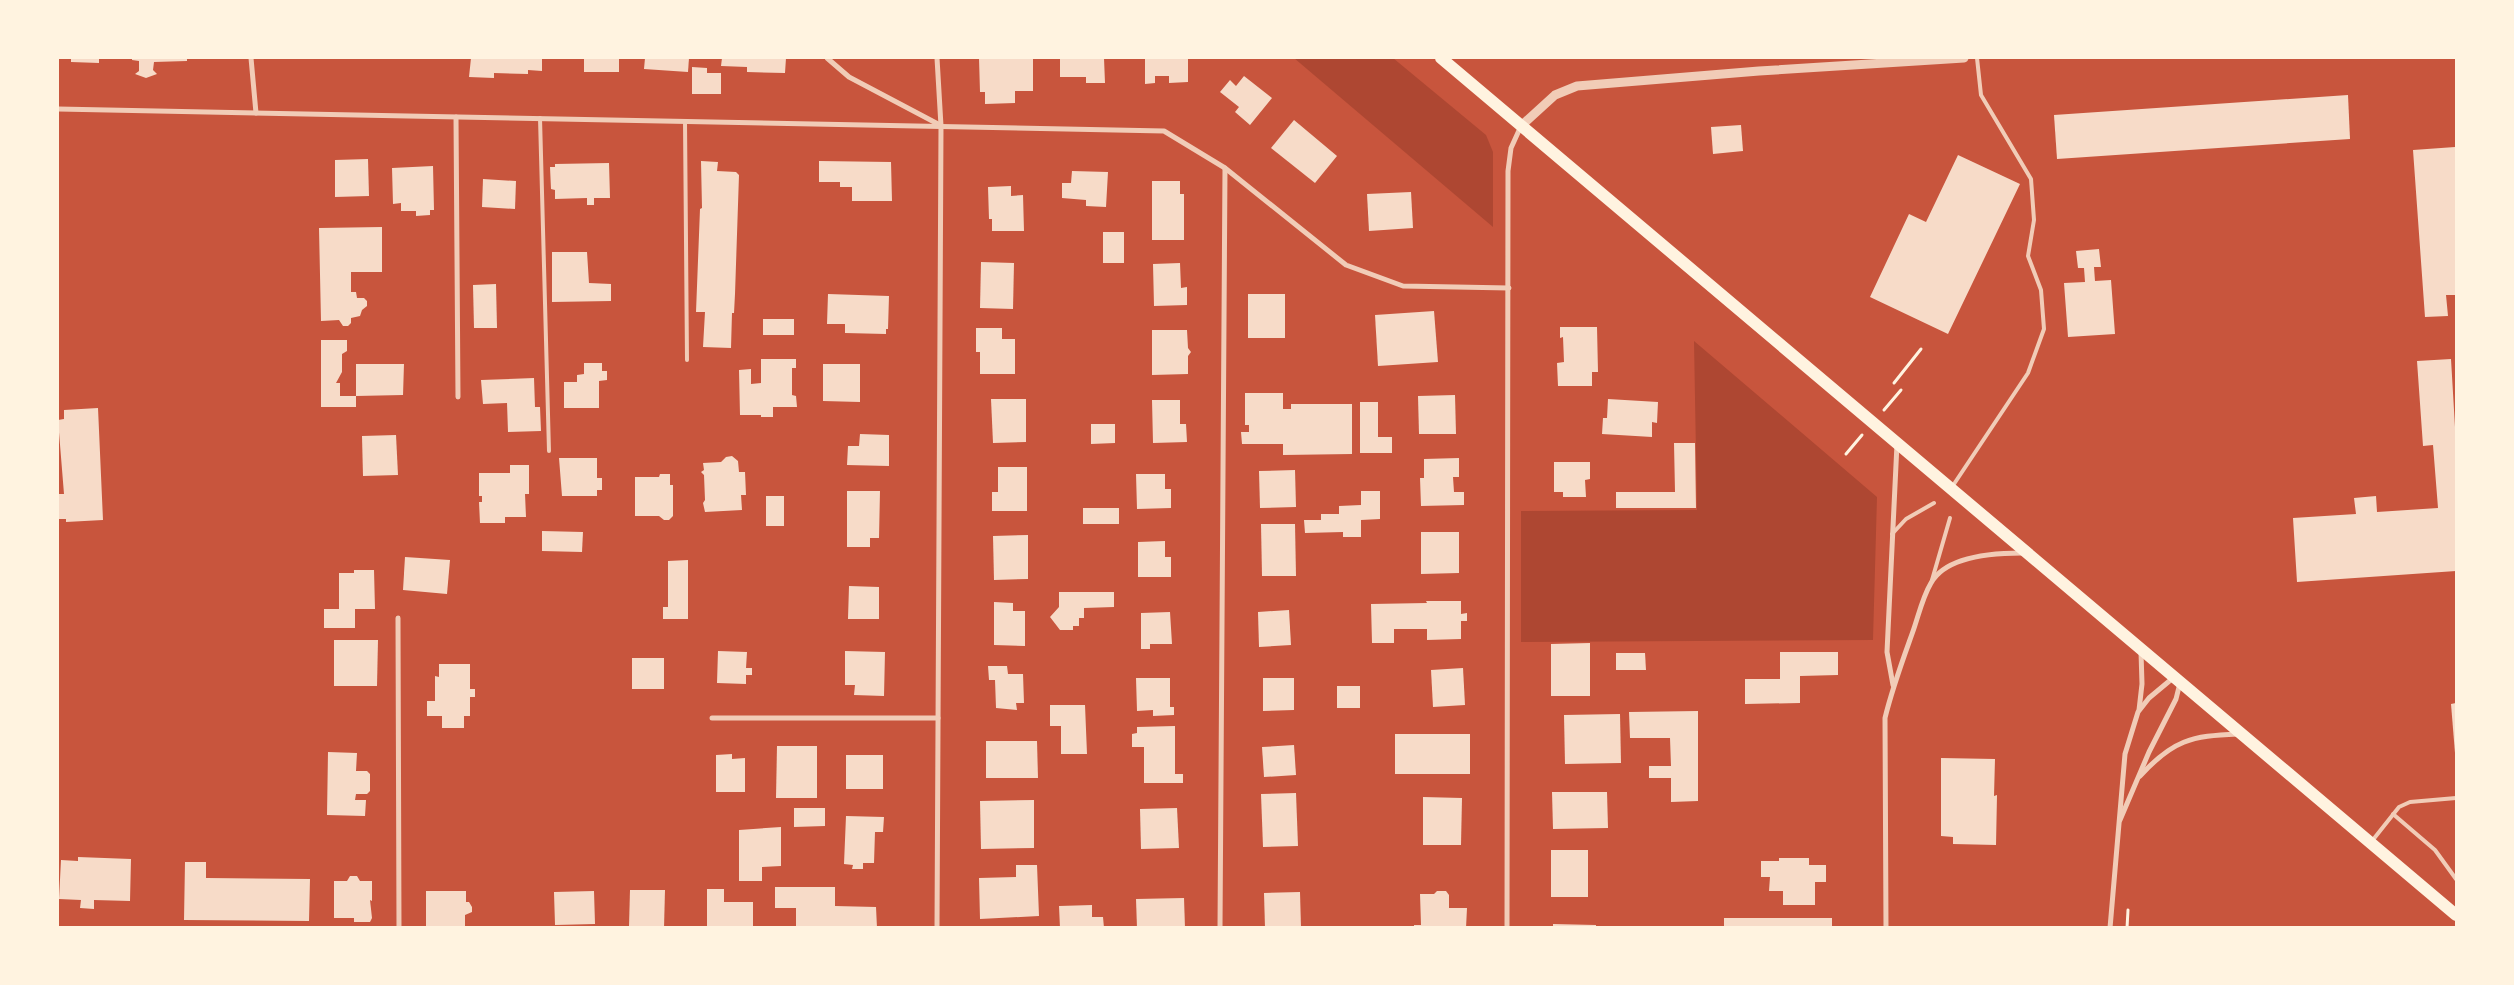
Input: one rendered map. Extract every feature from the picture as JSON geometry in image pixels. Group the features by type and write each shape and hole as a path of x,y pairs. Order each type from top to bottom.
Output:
{"main road":[{"path":"1440,58 2456,915"}],"street":[{"path":"250,58 256,113"},
{"path":"827,58 849,76 941,126"},
{"path":"937,58 941,126 937,928"},
{"path":"1507,928 1508,171 1511,148 1521,126 1555,95 1577,86 1720,74 1964,58"},
{"path":"58,109 1164,130 1225,168 1346,265 1403,286 1509,288"},
{"path":"456,117 458,397"},
{"path":"1220,928 1225,168"},
{"path":"1893,686 1887,652 1891,536 1897,443"},
{"path":"1886,928 1885,718 1893,686 1931,582 1948,568 1971,557 1996,553 2027,553"},
{"path":"398,618 400,928"},
{"path":"2110,928 2125,754 2138,712 2142,684 2141,649"},
{"path":"2138,712 2149,698 2178,679"},
{"path":"2118,825 2136,780 2176,699 2178,679"},
{"path":"712,718 938,718"},
{"path":"2136,780 2152,763 2177,744 2190,739 2242,734"}],"lane":[{"path":"1951,489 2028,372 2044,329 2041,290 2028,256 2034,220 2031,179 1981,95 1977,58"},
{"path":"540,118 549,451"},
{"path":"685,121 687,360"},
{"path":"1891,536 1906,519 1934,503"},
{"path":"1931,582 1950,518"},
{"path":"2371,842 2399,807 2410,802 2456,798"},
{"path":"2393,814 2435,850 2456,879"}],"path":[{"path":"1894,383 1921,349"},
{"path":"1882,413 1901,390"},
{"path":"1846,454 1864,433"},
{"path":"2127,928 2128,908"}],"shaded area":[{"path":"1294,58 1393,58 1486,135 1493,152 1493,227"},
{"path":"1694,341 1877,497 1873,640 1521,642 1521,511 1697,510"}],"building":[{"path":"71,58 99,58 99,63 71,62"},
{"path":"132,58 187,58 187,61 154,62 153,70 157,74 146,78 135,74 139,71 139,61 132,60"},
{"path":"471,58 542,58 542,71 528,70 528,74 494,73 494,78 469,77"},
{"path":"584,58 619,58 619,72 584,72"},
{"path":"645,58 689,58 688,72 644,69"},
{"path":"722,58 786,58 785,73 747,72 747,67 721,66"},
{"path":"979,58 1033,58 1033,91 1015,91 1015,103 985,104 985,92 980,92"},
{"path":"1060,58 1104,58 1105,83 1086,83 1086,77 1060,77"},
{"path":"1145,58 1188,58 1188,82 1169,83 1169,76 1155,76 1155,83 1145,84"},
{"path":"692,67 707,68 707,73 721,73 721,94 692,94"},
{"path":"1244,76 1272,98 1250,125 1235,112 1239,107 1220,92 1230,80 1236,86"},
{"path":"2348,95 2350,139 2057,159 2054,115"},
{"path":"1294,120 1337,156 1315,183 1271,148"},
{"path":"1741,125 1743,151 1713,154 1711,127"},
{"path":"2455,147 2456,295 2446,295 2448,316 2425,317 2413,150"},
{"path":"1958,155 2020,184 1948,334 1870,297 1909,214 1926,222"},
{"path":"368,159 369,196 335,197 335,160"},
{"path":"701,161 718,162 717,171 736,172 739,175 735,294 734,313 732,313 731,348 703,347 705,312 696,312 700,209 702,208"},
{"path":"819,161 891,162 892,201 852,201 852,187 840,187 840,182 819,182"},
{"path":"609,163 610,198 594,198 594,205 587,205 587,198 555,199 555,190 551,189 550,167 555,167 555,164"},
{"path":"433,166 434,210 430,210 430,215 416,216 416,211 401,211 401,203 393,204 392,168"},
{"path":"1072,171 1108,172 1106,207 1086,206 1086,200 1062,198 1062,183 1071,183"},
{"path":"483,179 516,181 515,209 482,207"},
{"path":"1152,181 1180,181 1180,194 1184,194 1184,240 1152,240"},
{"path":"1011,186 1011,196 1023,195 1024,231 992,231 992,219 989,219 988,187"},
{"path":"1411,192 1413,228 1369,231 1367,194"},
{"path":"382,227 382,272 351,272 351,292 356,292 357,298 364,298 367,301 367,306 362,310 360,316 351,318 351,323 348,326 343,326 339,320 321,321 319,228"},
{"path":"1103,232 1124,232 1124,263 1103,263"},
{"path":"2099,249 2101,267 2094,267 2095,281 2111,280 2115,334 2068,337 2064,283 2085,282 2084,268 2078,268 2076,251"},
{"path":"552,252 587,252 589,283 611,284 611,301 552,302"},
{"path":"981,262 1014,263 1013,309 980,308"},
{"path":"1180,263 1181,288 1187,287 1187,305 1154,306 1153,264"},
{"path":"496,284 497,328 474,328 473,285"},
{"path":"828,294 889,296 888,329 886,329 886,334 845,333 845,324 827,324"},
{"path":"1248,294 1285,294 1285,338 1248,338"},
{"path":"1434,311 1438,362 1378,366 1375,315"},
{"path":"763,319 794,319 794,335 763,335"},
{"path":"1560,327 1597,327 1598,372 1592,372 1592,386 1558,386 1557,363 1564,362 1563,337 1560,338"},
{"path":"976,328 1002,328 1002,339 1015,339 1015,374 980,374 980,352 976,352"},
{"path":"1152,330 1187,330 1188,348 1191,352 1188,356 1188,374 1152,375"},
{"path":"321,340 347,340 347,351 342,354 342,372 336,383 340,383 340,396 356,396 356,407 321,407"},
{"path":"761,359 796,359 796,368 792,368 792,395 796,396 797,407 773,407 773,417 740,415 739,370 751,369 751,384 761,383"},
{"path":"2451,359 2456,444 2456,571 2297,582 2293,518 2356,514 2354,498 2376,496 2377,512 2438,508 2433,445 2423,446 2417,361"},
{"path":"584,363 602,363 602,371 607,371 607,380 599,381 599,408 564,408 564,382 577,382 577,375 584,374"},
{"path":"356,364 404,364 403,395 356,396"},
{"path":"823,364 860,364 860,402 823,401"},
{"path":"534,378 535,407 540,407 541,431 508,432 507,403 483,404 481,380"},
{"path":"1245,393 1283,393 1283,409 1291,409 1291,404 1352,404 1352,454 1283,455 1283,444 1242,444 1241,432 1249,432 1249,425 1245,425"},
{"path":"1455,395 1456,434 1419,434 1418,396"},
{"path":"991,399 1026,399 1026,442 993,443"},
{"path":"1608,399 1658,402 1657,423 1652,422 1652,437 1602,434 1603,418 1607,418"},
{"path":"1152,400 1180,400 1180,424 1186,424 1187,442 1153,443"},
{"path":"1360,402 1378,402 1378,437 1392,437 1392,453 1360,453"},
{"path":"98,408 103,520 66,522 66,519 58,519 58,494 64,494 58,420 64,419 64,410"},
{"path":"1091,424 1115,424 1115,443 1091,444"},
{"path":"860,434 889,435 889,466 847,465 848,446 859,446"},
{"path":"396,435 398,475 363,476 362,436"},
{"path":"1674,443 1695,443 1696,508 1616,508 1616,492 1675,492"},
{"path":"732,456 738,461 739,472 745,472 746,495 741,495 742,510 705,512 703,503 705,500 704,475 701,472 704,470 703,463 721,462 726,457"},
{"path":"559,458 597,458 597,478 602,478 602,490 597,490 597,496 562,496"},
{"path":"1459,458 1459,477 1453,477 1454,492 1464,492 1464,505 1421,506 1420,478 1424,478 1424,459"},
{"path":"1554,462 1590,462 1590,479 1585,480 1586,497 1563,497 1563,492 1554,492"},
{"path":"510,465 529,465 529,494 525,494 526,517 505,517 505,523 480,523 479,502 482,502 482,496 479,496 479,473 510,473"},
{"path":"998,467 1027,467 1027,511 992,511 992,492 998,492"},
{"path":"1295,470 1296,507 1260,508 1259,471"},
{"path":"660,474 670,474 670,485 673,485 673,516 669,520 664,520 659,516 635,516 635,477 659,477"},
{"path":"1136,474 1165,474 1165,489 1171,489 1171,508 1137,509"},
{"path":"847,491 880,491 879,538 870,538 870,547 847,547"},
{"path":"1361,491 1380,491 1380,519 1361,520 1361,537 1343,537 1343,532 1305,533 1304,520 1321,520 1321,514 1339,514 1339,506 1361,505"},
{"path":"766,496 784,496 784,526 766,526"},
{"path":"1083,508 1119,508 1119,524 1083,524"},
{"path":"1261,524 1295,524 1296,576 1262,576"},
{"path":"542,531 583,532 582,552 542,551"},
{"path":"1421,532 1459,532 1459,573 1421,574"},
{"path":"1028,535 1028,579 994,580 993,536"},
{"path":"1165,541 1165,557 1171,557 1171,577 1138,577 1138,542"},
{"path":"405,557 450,560 447,594 403,590"},
{"path":"688,560 688,619 663,619 663,607 668,607 668,561"},
{"path":"354,570 374,570 375,609 355,609 355,628 324,628 324,609 339,609 339,573 354,573"},
{"path":"849,586 879,587 879,619 848,619"},
{"path":"1059,592 1114,592 1114,607 1084,608 1084,618 1079,618 1079,626 1073,626 1073,630 1060,630 1050,617 1059,607"},
{"path":"1426,601 1461,601 1461,614 1467,613 1467,621 1461,621 1461,639 1427,640 1427,629 1394,629 1394,643 1372,643 1371,604 1427,603"},
{"path":"994,602 1013,603 1013,611 1025,611 1025,646 994,645"},
{"path":"1289,610 1291,645 1259,647 1258,612"},
{"path":"1170,612 1172,644 1150,644 1150,649 1141,649 1141,613"},
{"path":"334,640 378,640 377,686 334,686"},
{"path":"1590,643 1590,696 1551,696 1551,644"},
{"path":"718,651 747,652 746,668 752,668 752,675 746,675 746,684 717,683"},
{"path":"845,651 885,652 884,696 854,695 855,685 845,685"},
{"path":"1780,652 1838,652 1838,675 1800,676 1800,703 1745,704 1745,679 1780,679"},
{"path":"1616,653 1645,653 1646,670 1616,670"},
{"path":"632,658 664,658 664,689 632,689"},
{"path":"439,664 470,664 470,689 475,689 475,697 470,697 470,716 464,716 464,728 442,728 442,716 427,716 427,701 435,701 435,676 439,677"},
{"path":"988,666 1007,666 1008,674 1023,674 1024,703 1016,703 1017,710 996,708 995,680 989,680"},
{"path":"1463,668 1465,705 1433,707 1431,670"},
{"path":"1136,678 1170,678 1170,707 1174,707 1174,715 1153,716 1153,710 1137,711"},
{"path":"1263,678 1294,678 1294,710 1263,711"},
{"path":"1337,686 1360,686 1360,708 1337,708"},
{"path":"2456,703 2456,753 2455,753 2451,704"},
{"path":"1050,705 1085,705 1087,754 1061,754 1061,726 1050,726"},
{"path":"1698,711 1698,801 1671,802 1671,778 1649,778 1649,766 1671,766 1670,738 1630,738 1629,712"},
{"path":"1620,714 1621,763 1565,764 1564,715"},
{"path":"1175,726 1175,774 1183,774 1183,783 1144,783 1144,747 1132,747 1132,734 1137,733 1137,727"},
{"path":"1395,734 1470,734 1470,774 1395,774"},
{"path":"986,741 1037,741 1038,778 986,778"},
{"path":"1294,745 1296,775 1264,777 1262,747"},
{"path":"777,746 817,746 817,798 776,798"},
{"path":"328,752 357,753 356,771 367,771 370,774 370,791 367,794 356,794 355,800 366,800 365,816 327,815"},
{"path":"732,754 732,759 745,758 745,792 716,792 716,755"},
{"path":"846,755 883,755 883,789 846,789"},
{"path":"1941,758 1995,759 1994,796 1997,795 1996,845 1953,844 1953,837 1941,836"},
{"path":"1552,792 1607,792 1608,828 1553,829"},
{"path":"1296,793 1298,846 1263,847 1261,794"},
{"path":"1423,797 1462,798 1461,845 1423,845"},
{"path":"1034,800 1034,848 981,849 980,801"},
{"path":"794,808 825,808 825,826 794,827"},
{"path":"1177,808 1179,848 1141,849 1140,809"},
{"path":"846,816 884,817 883,832 875,832 874,863 863,863 863,869 852,869 853,865 844,864"},
{"path":"781,827 781,866 762,867 762,881 739,881 739,830"},
{"path":"1551,850 1588,850 1588,897 1551,897"},
{"path":"78,857 131,859 130,901 94,900 94,909 80,908 81,900 59,899 61,860 78,861"},
{"path":"1779,858 1809,858 1809,865 1826,865 1826,882 1815,882 1815,905 1783,905 1783,891 1769,891 1770,877 1761,877 1761,861 1779,861"},
{"path":"185,862 206,862 206,878 310,879 309,921 184,920"},
{"path":"1016,865 1037,865 1039,916 980,919 979,878 1016,877"},
{"path":"350,876 357,876 360,881 372,881 372,901 370,900 372,918 370,922 354,922 354,918 334,918 334,881 347,881"},
{"path":"775,887 835,887 835,906 876,907 877,928 796,928 796,908 775,908"},
{"path":"707,889 724,889 724,902 753,902 753,928 707,928"},
{"path":"630,890 665,890 664,928 629,927"},
{"path":"426,891 466,891 466,902 469,902 472,907 472,912 465,915 465,927 426,928"},
{"path":"594,891 595,924 555,925 554,892"},
{"path":"1437,891 1446,891 1449,895 1449,908 1467,908 1466,928 1414,928 1414,925 1421,925 1420,894 1434,894"},
{"path":"1300,892 1301,928 1265,928 1264,893"},
{"path":"1184,898 1185,928 1137,928 1136,899"},
{"path":"1092,905 1092,917 1103,917 1104,928 1060,928 1059,906"},
{"path":"1724,918 1832,918 1832,928 1724,928"},
{"path":"1553,924 1596,925 1596,928 1553,928"}]}
